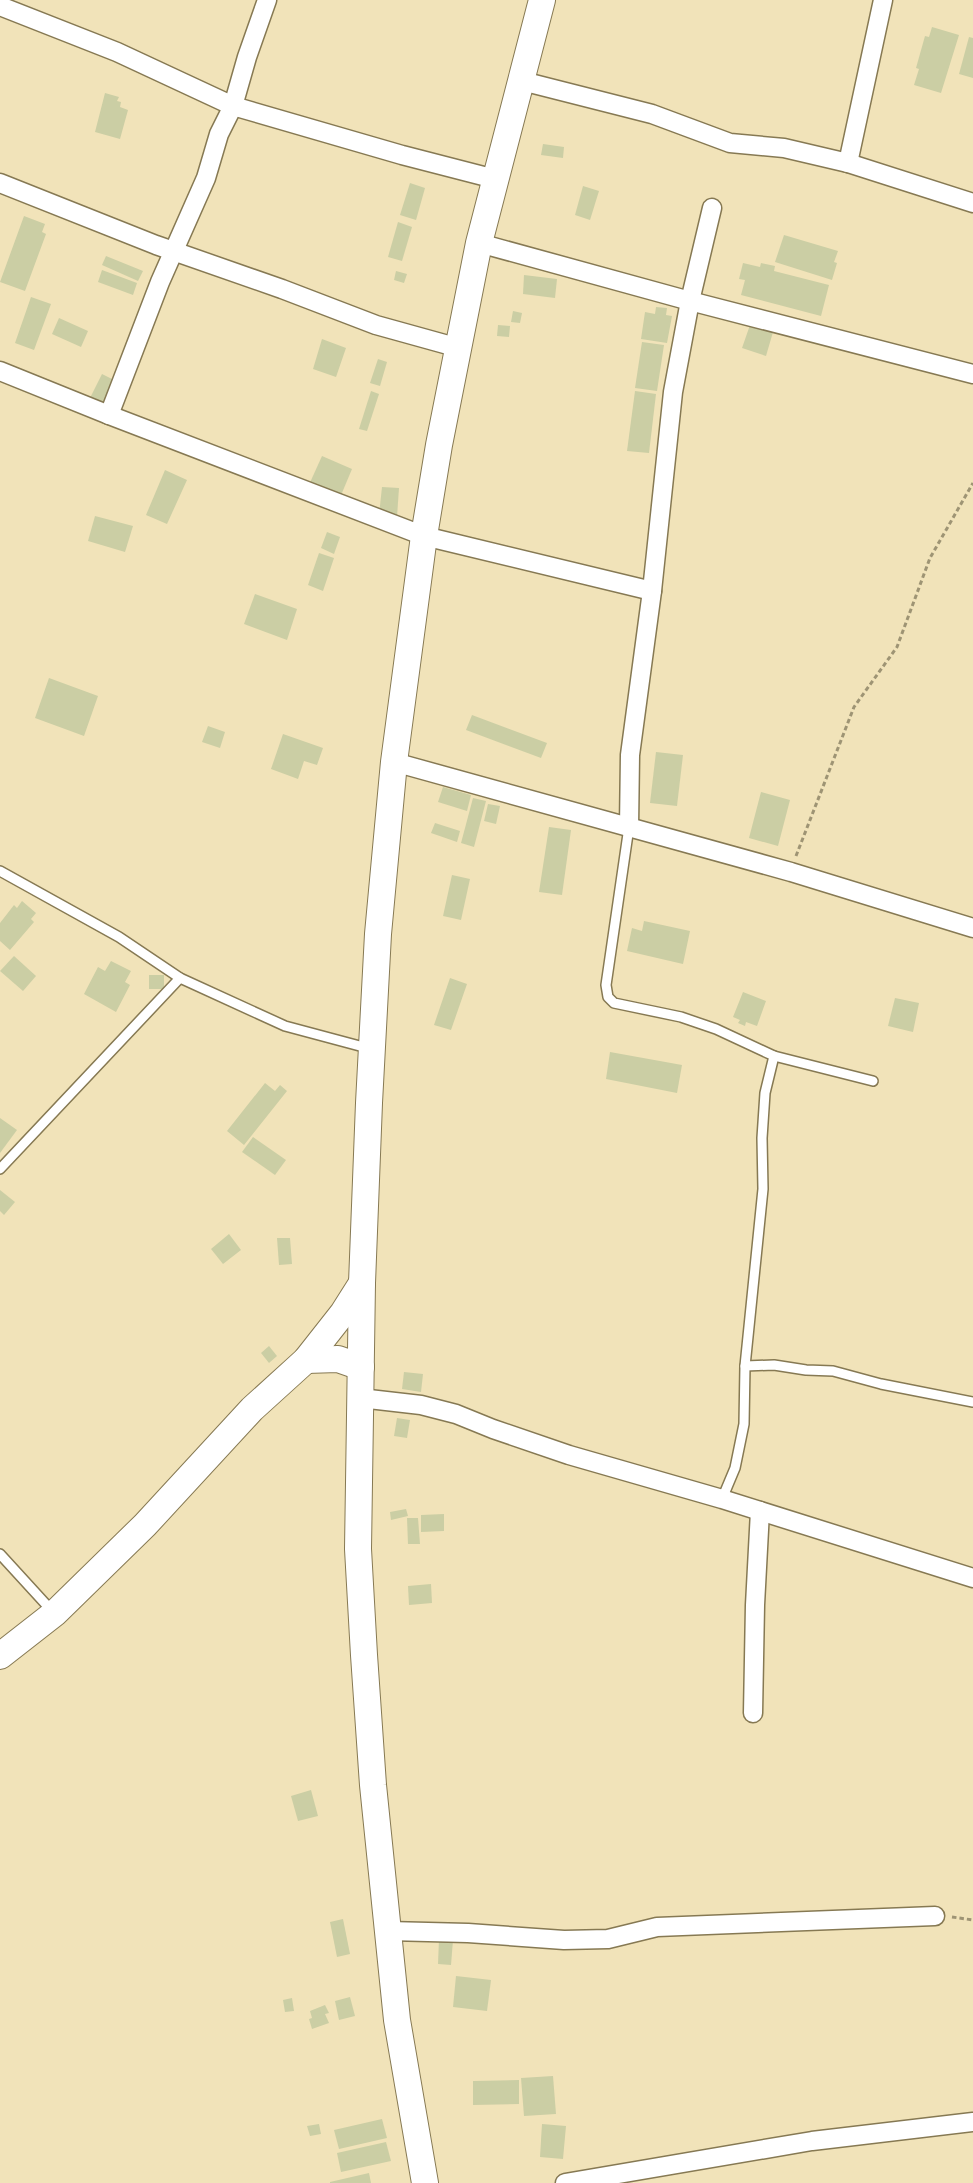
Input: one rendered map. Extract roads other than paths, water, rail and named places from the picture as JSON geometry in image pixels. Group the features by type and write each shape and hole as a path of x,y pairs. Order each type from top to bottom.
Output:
{"main road":[{"path":"425,2183 398,2020 388,1930 374,1785 358,1549 362,1283 378,933 394,762 424,536 439,445 479,243 542,0"},
{"path":"0,1656 55,1613 145,1525 252,1409 306,1360 343,1313 362,1283"},
{"path":"306,1360 338,1359 361,1367"}],"street":[{"path":"109,415 174,251 206,178 219,134 233,106 267,0"},
{"path":"848,163 883,0"},
{"path":"0,6 117,52 233,106 402,155 495,179"},
{"path":"522,81 652,114 730,143 784,148 848,163 973,203"},
{"path":"0,183 174,251 376,325 459,348"},
{"path":"629,827 630,755 652,591 673,392 690,301 712,208"},
{"path":"479,243 690,301 973,374"},
{"path":"0,371 424,536 652,591"},
{"path":"394,762 791,872 973,928"},
{"path":"360,1398 421,1405 456,1414 493,1430 569,1455 642,1478 722,1499 973,1578"},
{"path":"753,1713 760,1512"},
{"path":"388,1930 564,1940 608,1939 657,1927 935,1916"},
{"path":"565,2183 812,2141 973,2122"}],"lane":[{"path":"629,827 606,985 608,997 614,1003 681,1017 716,1029 774,1056 873,1081"},
{"path":"2,875 119,937 180,978 285,1026 372,1049"},
{"path":"0,1169 180,978"},
{"path":"722,1499 735,1468 744,1424 745,1366 763,1189 762,1138 765,1093 774,1056"},
{"path":"745,1366 774,1365 833,1371 881,1384 973,1402"},
{"path":"0,1554 55,1613"}]}
